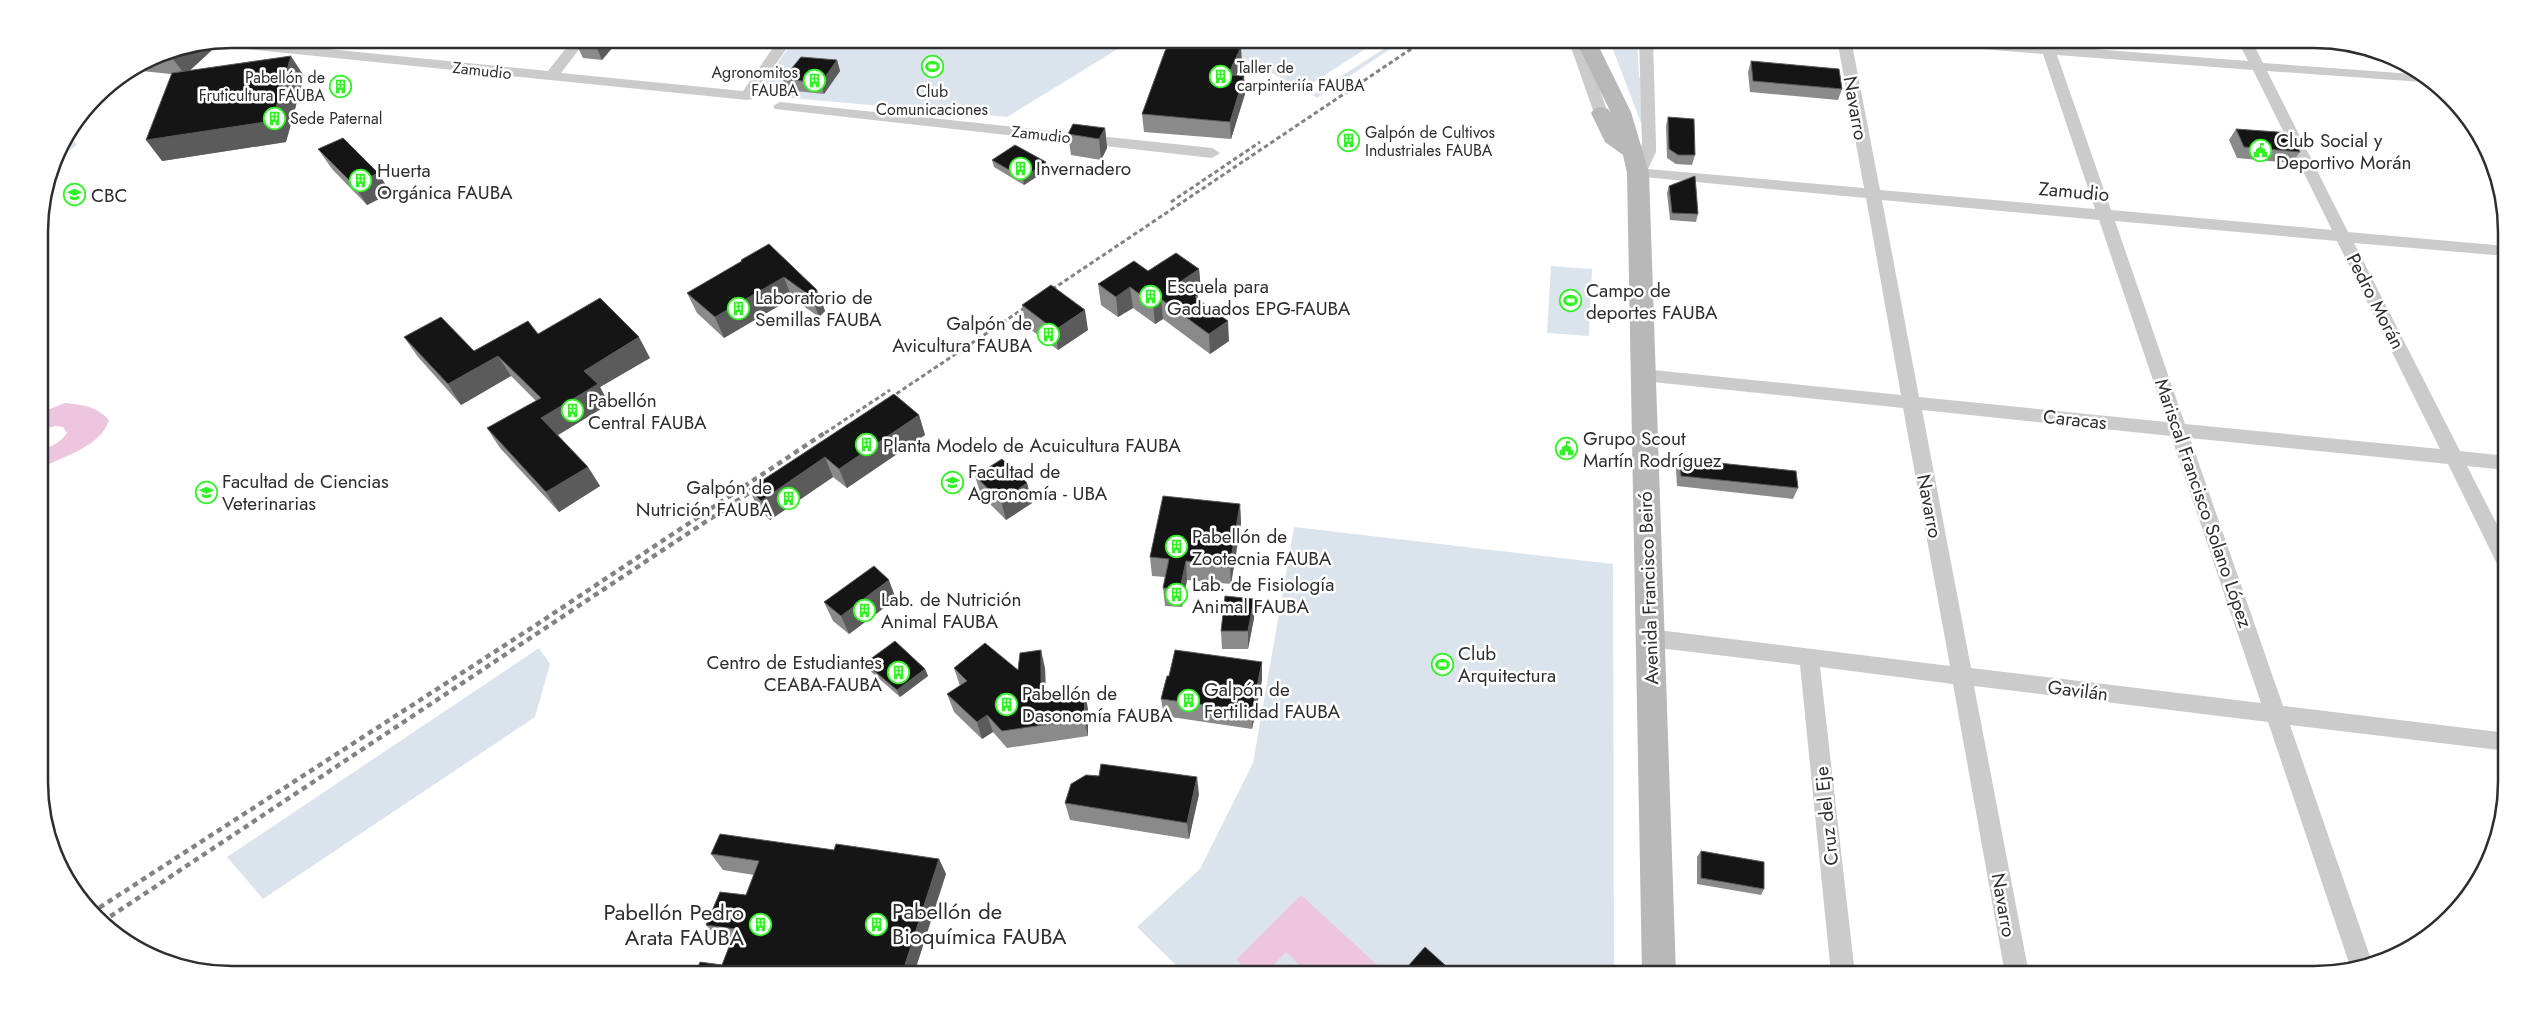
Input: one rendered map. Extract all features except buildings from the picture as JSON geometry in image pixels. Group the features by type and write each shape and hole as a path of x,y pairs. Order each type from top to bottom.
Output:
{"main road":[{"path":"1589,48 1621,112 1636,165"},
{"path":"1595,48 1596,64"},
{"path":"1601,113 1612,137 1636,165"},
{"name":"Avenida Francisco Beiró","path":"1636,165 1659,966"}],"street":[{"name":"Zamudio","path":"274,48 747,96 780,48"},
{"path":"303,51 306,48"},
{"path":"551,77 573,48"},
{"path":"1578,48 1601,113"},
{"name":"Avenida Francisco Beiró","path":"1636,165 1648,152 1650,143 1646,48"},
{"name":"Navarro","path":"1846,48 2015,966"},
{"name":"Mariscal Francisco Solano López","path":"2048,48 2360,960"},
{"path":"2077,48 2259,66 2418,79"},
{"name":"Pedro Morán","path":"2249,48 2498,546"},
{"name":"Zamudio","path":"780,106 1212,153"},
{"name":"Zamudio","path":"1636,165 1872,194 2498,250"},
{"name":"Caracas","path":"1643,375 2498,462"},
{"name":"Gavilán","path":"1650,638 2498,741"},
{"name":"Cruz del Eje","path":"1809,658 1842,966"}],"shaded area":[{"name":"Club Comunicaciones","path":"788,48 1119,48 1007,117 756,95"},
{"path":"1222,48 1367,48 1303,89"},
{"path":"1385,48 1392,48 1317,98 1312,95"},
{"path":"1612,48 1637,48 1639,77 1644,78 1643,128"},
{"path":"72,139 77,145 64,153"},
{"name":"Campo de deportes FAUBA","path":"1551,266 1592,269 1589,336 1547,333"},
{"path":"65,403 83,406 94,409 109,420 105,429 90,444 48,465 48,447 62,439 67,433 63,427 48,428 48,410"},
{"name":"Club Arquitectura","path":"1294,527 1613,564 1614,966 1177,966 1137,927 1200,869 1253,763"},
{"path":"539,648 550,664 535,717 263,899 227,857"},
{"path":"1301,895 1378,966 1301,966 1286,952 1272,966 1242,966 1236,960"}],"railway":[{"path":"884,402 1413,48"},
{"path":"1171,202 1260,142"},
{"path":"825,433 890,390"},
{"path":"98,909 533,627 826,432"},
{"path":"108,918 761,485"}],"place":[{"name":"Club Comunicaciones","path":"932,67"},
{"name":"Taller de carpinteriía FAUBA","path":"1221,76"},
{"name":"Agronomitos FAUBA","path":"814,81"},
{"name":"Pabellón de Fruticultura FAUBA","path":"341,86"},
{"name":"Sede Paternal","path":"274,118"},
{"name":"Galpón de Cultivos Industriales FAUBA","path":"1349,141"},
{"name":"Club Social y Deportivo Morán","path":"2260,151"},
{"name":"Invernadero","path":"1020,168"},
{"name":"Huerta Orgánica FAUBA","path":"361,181"},
{"name":"CBC","path":"75,195"},
{"name":"Escuela para Gaduados EPG-FAUBA","path":"1151,297"},
{"name":"Campo de deportes FAUBA","path":"1570,301"},
{"name":"Laboratorio de Semillas FAUBA","path":"739,308"},
{"name":"Galpón de Avicultura FAUBA","path":"1048,334"},
{"name":"Pabellón Central FAUBA","path":"572,411"},
{"name":"Planta Modelo de Acuicultura FAUBA","path":"867,445"},
{"name":"Grupo Scout Martín Rodríguez","path":"1567,449"},
{"name":"Facultad de Agronomía - UBA","path":"952,482"},
{"name":"Facultad de Ciencias Veterinarias","path":"206,492"},
{"name":"Galpón de Nutrición FAUBA","path":"788,498"},
{"name":"Pabellón de Zootecnia FAUBA","path":"1176,547"},
{"name":"Lab. de Fisiología Animal FAUBA","path":"1176,595"},
{"name":"Lab. de Nutrición Animal FAUBA","path":"865,610"},
{"name":"Club Arquitectura","path":"1442,664"},
{"name":"Centro de Estudiantes CEABA-FAUBA","path":"898,673"},
{"name":"Galpón de Fertilidad FAUBA","path":"1188,700"},
{"name":"Pabellón de Dasonomía FAUBA","path":"1006,704"},
{"name":"Pabellón de Bioquímica FAUBA","path":"876,924"},
{"name":"Pabellón Pedro Arata FAUBA","path":"760,925"}]}
